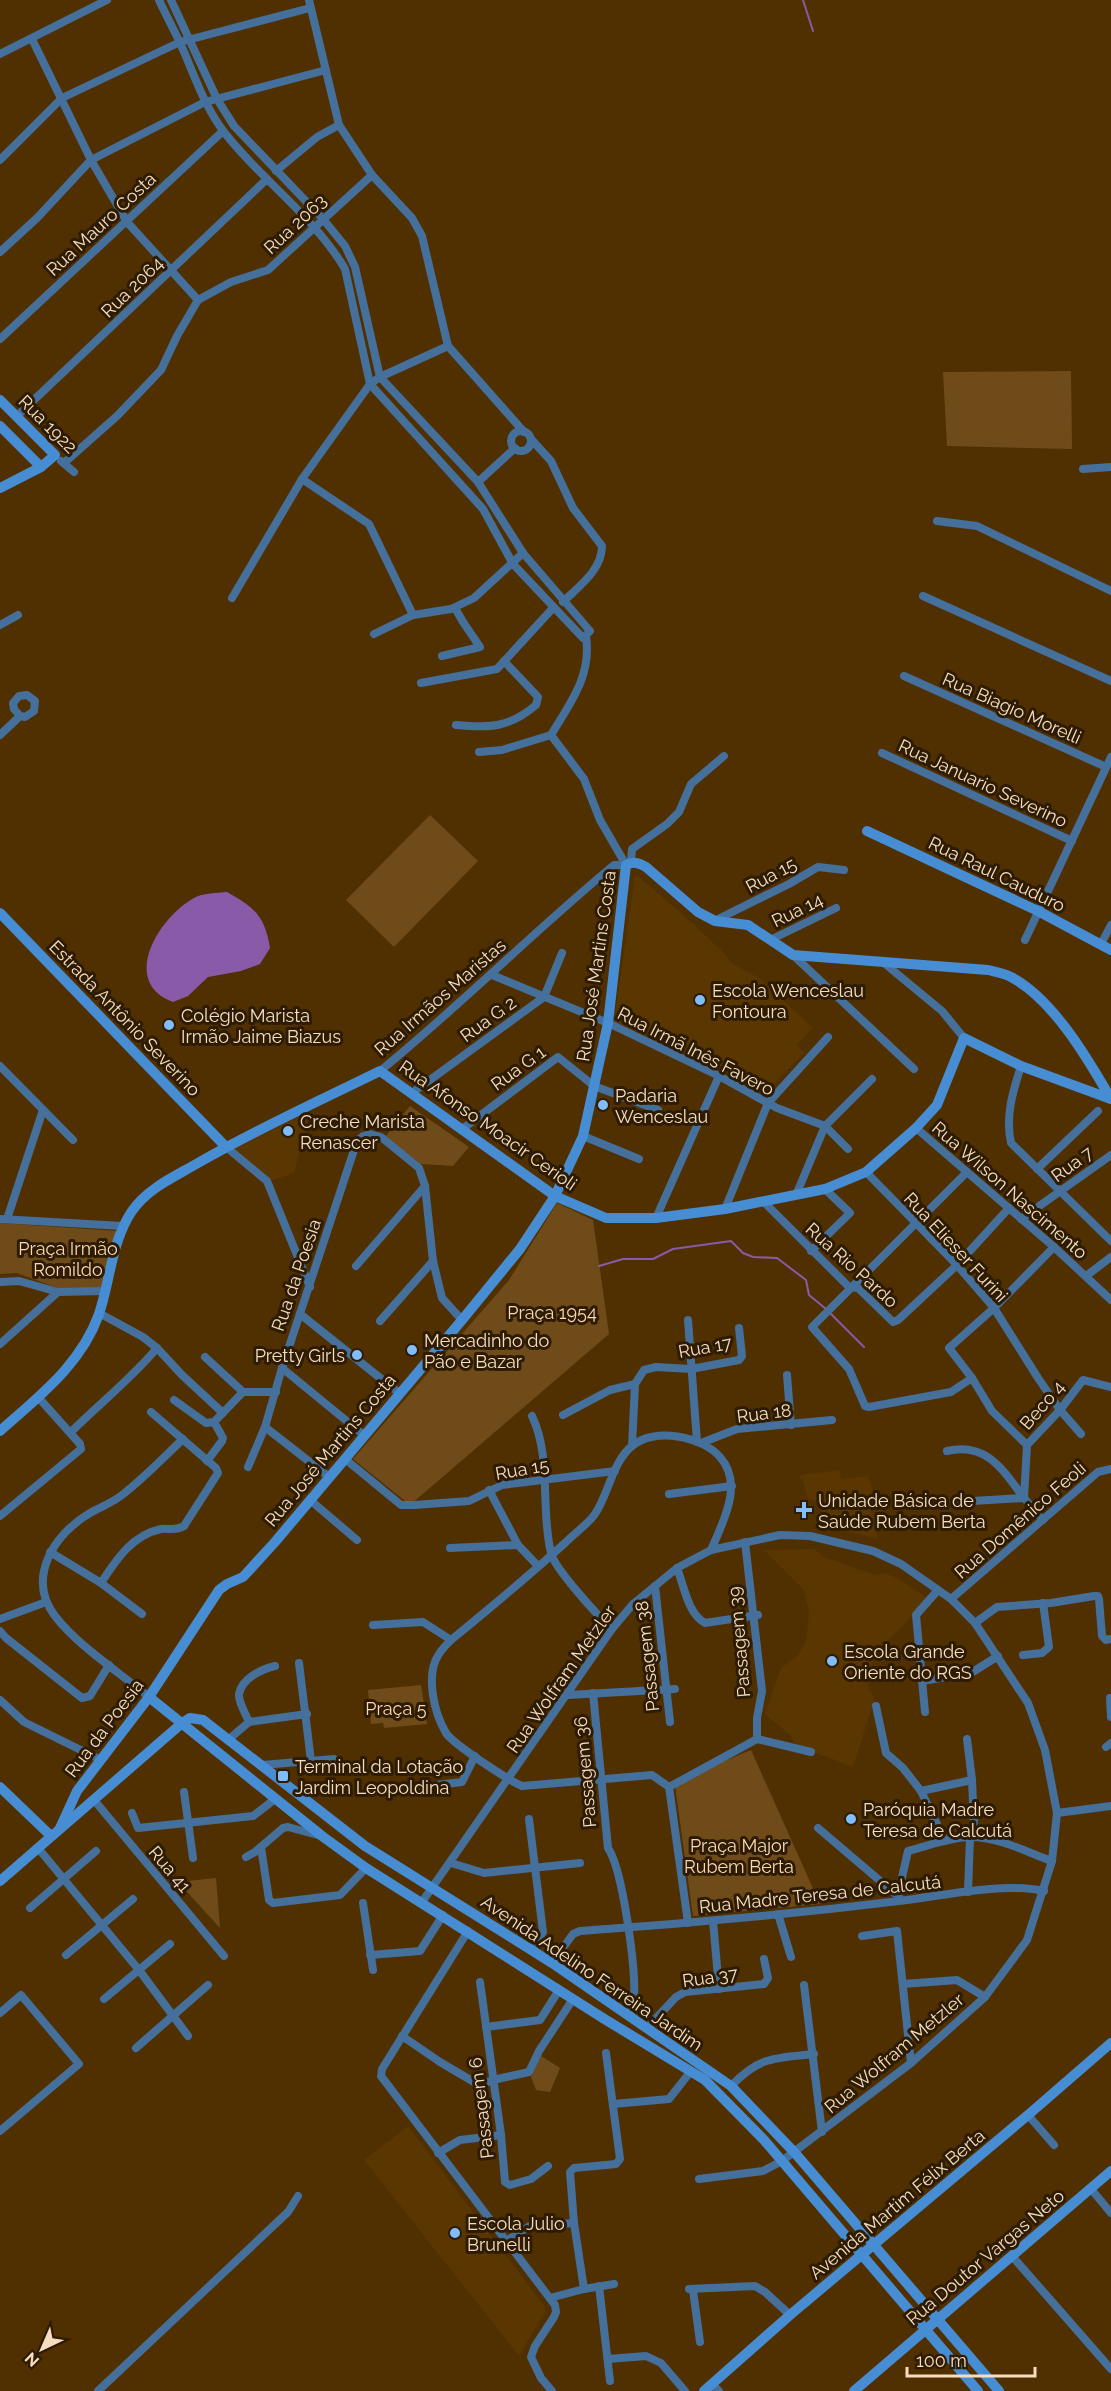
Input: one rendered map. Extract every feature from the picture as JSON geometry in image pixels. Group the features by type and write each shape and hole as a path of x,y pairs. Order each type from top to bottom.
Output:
{"street":[{"path":"0,54 107,0"},
{"path":"159,0 180,42 205,102 223,131 314,228 345,269 370,384 483,510 513,564 583,639 590,631 523,553 478,482 380,377 355,267 345,246 323,219 234,126 217,99 171,0"},
{"path":"0,160 62,98 190,38 310,4 339,125 372,175 412,218 422,236 448,346 509,416 545,453 573,508 602,546 602,553 595,570 563,602"},
{"path":"32,39 92,160 127,222 198,300 161,370 117,416 64,464"},
{"path":"0,252 37,218 92,160 205,102 326,70"},
{"path":"276,171 317,137 339,125"},
{"name":"Rua Mauro Costa","path":"0,339 223,131"},
{"name":"Rua 2063","path":"198,300 231,282 268,270 372,175"},
{"name":"Rua 2064","path":"17,416 267,179"},
{"path":"232,598 302,479 370,384 380,377 448,346"},
{"name":"Rua 1922","path":"0,400 74,472"},
{"path":"1,429 17,416"},
{"path":"509,416 512,443 515,448 545,453"},
{"name":"Rua 1922","path":"1,429 40,467"},
{"path":"513,436 518,432 524,432"},
{"path":"524,450 529,446 531,439"},
{"path":"478,482 515,448"},
{"path":"0,488 40,467 55,455"},
{"path":"1083,469 1111,467"},
{"path":"302,479 369,524 413,615"},
{"path":"938,521 977,526 1111,591"},
{"path":"374,634 413,615 455,608 474,598 523,553"},
{"path":"923,596 1111,681"},
{"path":"442,656 480,646 462,622 455,608"},
{"path":"421,683 497,669 553,608"},
{"path":"0,625 18,615"},
{"path":"479,752 502,750 551,735 585,674 588,646 586,636"},
{"path":"456,725 488,728 511,722 536,705 538,697 504,661"},
{"name":"Rua Biagio Morelli","path":"904,676 1106,767"},
{"path":"0,735 20,716"},
{"path":"551,735 584,779 600,820 628,864 646,867 698,912 715,921 748,925 793,955 914,1069"},
{"name":"Rua Januario Severino","path":"882,753 1071,841"},
{"path":"628,864 632,849 667,824 679,812 691,784 724,756"},
{"path":"1024,940 1111,758"},
{"name":"Rua Raul Cauduro","path":"867,831 1106,947"},
{"name":"Rua Irmãos Maristas","path":"226,1147 380,1071 448,1014 614,865 628,864"},
{"name":"Rua José Martins Costa","path":"219,1590 248,1573 520,1249 555,1196 583,1136 608,1023 628,864"},
{"name":"Rua 15","path":"715,921 818,867 844,870"},
{"name":"Rua 14","path":"770,940 836,908"},
{"name":"Estrada Antônio Severino","path":"0,913 226,1147 267,1181 310,1287"},
{"path":"1106,947 1111,925"},
{"name":"Rua G 2","path":"412,1094 544,997 562,953"},
{"path":"793,955 988,969 1009,976 1028,988 1045,1004 1082,1050 1111,1099"},
{"path":"884,963 942,1011 964,1038 1021,1066 1111,1099"},
{"name":"Rua Irmã Inês Favero","path":"492,975 608,1023 768,1103 825,1126 848,1149"},
{"path":"725,1209 768,1103 828,1037"},
{"name":"Rua Afonso Moacir Cerioli","path":"380,1071 555,1196 606,1218 656,1218 725,1209 825,1189 866,1172 916,1128 937,1105 964,1038"},
{"name":"Rua G 1","path":"461,1130 558,1057 594,1086 658,1110"},
{"path":"0,1066 73,1140"},
{"path":"1021,1066 1011,1101 1009,1132 1011,1143 1111,1241"},
{"path":"656,1218 719,1077"},
{"path":"796,1195 825,1126 872,1078"},
{"path":"43,1110 3,1219 123,1226"},
{"path":"1038,1169 1098,1111"},
{"name":"Rua Wilson Nascimento","path":"916,1128 1054,1247 1111,1300"},
{"name":"Rua da Poesia","path":"248,1467 265,1427 282,1368 357,1141 370,1134 381,1137 419,1168 425,1186"},
{"path":"583,1136 639,1159"},
{"path":"0,1431 38,1397 79,1354 90,1336 99,1313 123,1226 142,1198 155,1188 226,1147"},
{"name":"Rua 7","path":"1022,1219 1111,1155"},
{"name":"Rua Elieser Furini","path":"866,1172 957,1265 994,1308 1060,1410 1081,1434"},
{"path":"968,1172 849,1287 812,1327 849,1369 865,1406 868,1407 951,1392 972,1378"},
{"path":"425,1186 433,1261 442,1298 462,1320"},
{"path":"356,1266 425,1186"},
{"path":"811,1251 850,1213 825,1189"},
{"name":"Rua Rio Pardo","path":"764,1202 849,1287 858,1288 893,1322 896,1322 957,1265"},
{"path":"957,1265 1009,1208"},
{"path":"1024,1498 1027,1445 992,1411 950,1348 994,1308 1054,1247"},
{"path":"1086,1276 1111,1257"},
{"path":"380,1321 433,1261"},
{"path":"0,1282 19,1281 58,1292 104,1291"},
{"path":"0,1344 58,1292"},
{"path":"99,1313 143,1336 223,1413"},
{"path":"300,1314 399,1393"},
{"path":"688,1320 699,1442"},
{"name":"Rua 17","path":"635,1384 644,1370 656,1367 691,1368 739,1360 742,1356 740,1328"},
{"path":"71,1432 105,1398 134,1375 157,1348"},
{"path":"205,1357 243,1392 276,1392"},
{"path":"282,1368 364,1436"},
{"path":"787,1375 791,1425"},
{"name":"Beco 4","path":"1027,1445 1060,1410 1083,1380 1111,1387"},
{"path":"563,1415 610,1390 635,1384 632,1446 615,1471 595,1514 551,1556 451,1640 437,1655 431,1687 437,1714 447,1735 508,1780 522,1786 652,1775 669,1787 757,1740 811,1752"},
{"path":"174,1400 203,1422 214,1422 243,1392"},
{"path":"0,1516 82,1446 38,1397"},
{"path":"101,1583 121,1552 140,1538 162,1529 179,1530 184,1526 218,1473 216,1468 151,1412"},
{"path":"532,1416 541,1435 551,1556 593,1611 612,1629"},
{"name":"Rua 18","path":"699,1442 736,1429 832,1420"},
{"path":"207,1461 223,1438 214,1422"},
{"path":"265,1427 329,1477"},
{"path":"632,1446 655,1436 677,1436 699,1442 715,1450 726,1463 732,1486 728,1513 711,1550"},
{"path":"149,1697 69,1631 46,1602 42,1575 50,1552 64,1532 89,1513 113,1501 137,1483 183,1439"},
{"path":"947,1451 973,1450 998,1463 1043,1520"},
{"name":"Rua 15","path":"345,1459 401,1504 422,1505 469,1501 502,1485 615,1471"},
{"name":"Rua Domênico Feoli","path":"951,1599 1098,1472 1111,1469"},
{"path":"669,1494 732,1486"},
{"path":"489,1490 518,1545 538,1566"},
{"path":"956,1502 1024,1498"},
{"path":"310,1500 357,1540"},
{"name":"Rua Wolfram Metzler","path":"422,1902 612,1629 633,1604 677,1568 711,1550 780,1535 810,1536 873,1551 901,1564 951,1599 975,1623 1028,1703 1045,1750 1058,1813 1052,1861 1027,1940 985,1996 911,2064 795,2153 763,2171 699,2179"},
{"name":"Passagem 39","path":"745,1542 756,1615 762,1691 757,1718 757,1740"},
{"path":"450,1548 518,1545"},
{"path":"50,1552 101,1583 142,1614"},
{"path":"677,1568 693,1613 699,1620 705,1623 756,1615"},
{"name":"Passagem 38","path":"655,1586 671,1689 670,1722"},
{"name":"Rua da Poesia","path":"60,1828 77,1791 149,1697 219,1590"},
{"path":"926,1712 916,1616 938,1590"},
{"path":"975,1623 996,1607 1098,1596 1102,1636 1106,1640 1111,1639"},
{"path":"0,1619 46,1602"},
{"path":"1023,1655 1042,1653 1049,1647 1047,1603"},
{"path":"373,1625 423,1622 451,1640"},
{"path":"0,1631 82,1698 90,1696 109,1665"},
{"path":"922,1681 971,1673 998,1656"},
{"path":"299,1663 311,1761"},
{"path":"249,1722 240,1700 242,1689 255,1672 275,1666"},
{"path":"568,1695 671,1689"},
{"name":"Passagem 36","path":"593,1693 608,1848 619,1879 628,1928 634,1998 630,2016"},
{"name":"Avenida Adelino Ferreira Jardim","path":"149,1697 275,1799 366,1868 444,1915 593,2012 691,2071 718,2091 783,2161 861,2256 978,2391"},
{"path":"1110,1698 1111,1717"},
{"path":"0,1700 24,1722 101,1760"},
{"path":"876,1706 886,1753 903,1768 921,1791 945,1841"},
{"path":"229,1739 249,1722 307,1714"},
{"name":"Avenida Adelino Ferreira Jardim","path":"181,1724 190,1718 197,1717 229,1739 365,1846 552,1963 731,2086 795,2153 999,2391"},
{"path":"0,1881 181,1724"},
{"path":"967,1739 974,1825 970,1837 968,1892"},
{"path":"412,1788 462,1782 475,1756"},
{"path":"262,1765 334,1760"},
{"path":"921,1791 972,1780"},
{"path":"0,1787 51,1836"},
{"name":"Rua Madre Teresa de Calcutá","path":"669,1787 688,1923 899,1898 1028,1888 1044,1891"},
{"path":"184,1792 193,1858"},
{"path":"132,1813 138,1828 189,1824 253,1816 275,1799"},
{"name":"Rua 41","path":"94,1800 224,1956"},
{"path":"1058,1813 1111,1806"},
{"path":"529,1819 543,1932 532,1951"},
{"path":"246,1857 283,1828 288,1827 322,1836"},
{"path":"818,1828 899,1898 908,1851 945,1841 970,1837 991,1839 1052,1861"},
{"path":"261,1847 270,1900 273,1904 340,1895 366,1868"},
{"path":"38,1848 138,1970 188,2036"},
{"path":"30,1908 96,1851"},
{"path":"451,1863 484,1873 580,1863"},
{"path":"66,1955 133,1899"},
{"path":"363,1903 373,1970"},
{"path":"778,1914 791,1957"},
{"path":"370,1955 417,1953 444,1915"},
{"path":"713,1921 719,1989"},
{"path":"552,1963 576,1932 688,1923"},
{"path":"468,1931 382,2069 381,2076 550,2298 556,2312 531,2352 531,2357 541,2378 552,2391"},
{"path":"862,1936 897,1931 911,2064"},
{"path":"104,1999 170,1944"},
{"name":"Rua 37","path":"647,2028 676,1996 685,1992 764,1984 768,1978 764,1959"},
{"path":"903,1984 957,1980 985,1996"},
{"name":"Passagem 6","path":"480,1982 501,2135 505,2182 507,2184 531,2179 548,2166"},
{"path":"402,2036 475,2084 479,2085 529,2072 539,2051 573,1999 581,1994 579,1982"},
{"path":"136,2048 208,1985"},
{"path":"804,1985 822,2132"},
{"path":"486,2027 540,2020 558,1990"},
{"path":"0,2013 21,1995 80,2064 0,2131"},
{"path":"593,2012 595,2003 602,1996"},
{"name":"Avenida Martim Félix Berta","path":"712,2389 790,2315 1111,2043"},
{"path":"584,2289 574,2223 572,2170 616,2164 620,2159 606,2053"},
{"path":"731,2086 747,2070 766,2059 814,2054"},
{"path":"612,2104 669,2099 691,2071"},
{"path":"1028,2115 1054,2145"},
{"path":"438,2153 460,2140 501,2135"},
{"name":"Rua Doutor Vargas Neto","path":"854,2391 1111,2171"},
{"path":"1091,2189 1111,2213"},
{"path":"98,2391 288,2212 298,2196"},
{"path":"506,2241 530,2226 574,2223"},
{"path":"1012,2256 1111,2369"},
{"path":"550,2298 614,2284"},
{"path":"599,2286 610,2381"},
{"path":"700,2342 691,2290 754,2286 765,2292 790,2315"},
{"path":"608,2360 646,2356 661,2364 685,2391"}],"shaded area":[{"name":"Escola Wenceslau Fontoura","path":"635,876 680,912 733,964 759,978 813,1028 797,1045 804,1053 774,1083 757,1084 696,1055 688,1058 614,1022"},
{"path":"227,892 251,908 265,928 270,948 260,964 241,971 208,977 188,996 173,1002 157,993 149,980 147,965 150,950 168,919 198,896"},
{"name":"Creche Marista Renascer","path":"310,1111 294,1173 270,1181 232,1150"},
{"path":"840,1470 841,1479 868,1476 874,1495 874,1498 869,1500 878,1539 821,1525 823,1502 808,1499 803,1481 799,1477 800,1475"},
{"name":"Escola Grande Oriente do RGS","path":"815,1549 822,1556 875,1575 883,1573 893,1576 928,1598 876,1652 868,1680 869,1690 875,1698 853,1767 794,1743 791,1736 765,1714 781,1668 796,1657 806,1642 809,1613 804,1590 764,1550"},
{"name":"Escola Julio Brunelli","path":"408,2126 544,2306 545,2312 519,2356 364,2160"}],"green space":[{"path":"1071,371 1072,449 947,446 943,372"},
{"path":"430,815 478,861 394,947 346,900"},
{"path":"410,1106 469,1147 453,1166 420,1164 385,1137"},
{"name":"Praça 1954","path":"557,1203 593,1220 609,1334 410,1505 353,1459 509,1280"},
{"name":"Praça Irmão Romildo","path":"0,1223 118,1231 103,1287 63,1290 17,1273 0,1274"},
{"name":"Praça 5","path":"421,1685 427,1724 384,1728 383,1723 371,1724 368,1690"},
{"name":"Praça Major Rubem Berta","path":"751,1750 820,1904 693,1916 675,1785"},
{"path":"216,1878 220,1928 178,1882"},
{"path":"541,2056 560,2068 550,2092 536,2090 531,2077"}],"waterway":[{"path":"803,0 813,31"},
{"path":"599,1266 623,1259 653,1259 673,1249 731,1241 743,1253 753,1257 777,1258 806,1280 809,1295 826,1309"},
{"path":"830,1313 864,1347"}],"place":[{"name":"Escola Wenceslau Fontoura","path":"700,1000"},
{"name":"Colégio Marista Irmão Jaime Biazus","path":"169,1025"},
{"name":"Padaria Wenceslau","path":"603,1105"},
{"name":"Creche Marista Renascer","path":"288,1131"},
{"name":"Mercadinho do Pão e Bazar","path":"412,1350"},
{"name":"Pretty Girls","path":"357,1355"},
{"name":"Unidade Básica de Saúde Rubem Berta","path":"804,1510"},
{"name":"Escola Grande Oriente do RGS","path":"832,1661"},
{"name":"Terminal da Lotação Jardim Leopoldina","path":"283,1776"},
{"name":"Paróquia Madre Teresa de Calcutá","path":"851,1819"},
{"name":"Escola Julio Brunelli","path":"455,2233"}]}
